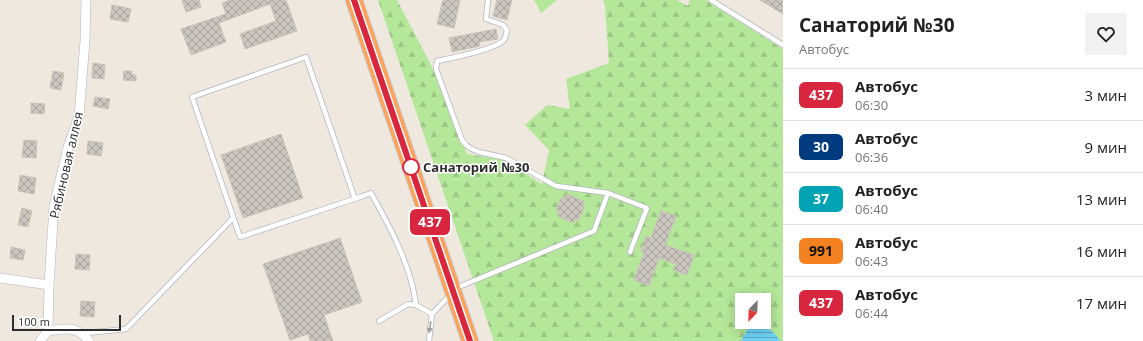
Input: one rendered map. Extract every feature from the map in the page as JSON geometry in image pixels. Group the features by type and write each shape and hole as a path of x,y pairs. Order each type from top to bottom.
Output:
{"highway":[{"path":"354,0 457,289 480,341"},
{"path":"364,0 457,289 470,341"}],"street":[{"name":"Рябиновая аллея","path":"48,331 49,285 54,206 68,147 79,116 86,0"},
{"path":"0,278 49,285"},
{"path":"40,341 48,331 62,328 76,330 86,338"}],"lane":[{"path":"488,0 486,19 503,25 507,30 504,40 499,44 485,49 437,62 436,69 462,140 472,149 506,158 556,186 608,193 646,208 630,252"},
{"path":"711,0 783,45"},
{"path":"354,199 306,57 192,97 240,237 354,199 371,193 393,232 414,291 416,305"},
{"path":"429,341 432,314 457,289 594,231 608,193"},
{"path":"86,338 100,331 126,329 233,218"},
{"path":"379,321 408,304 416,305 432,314"}],"green space":[{"path":"378,0 397,0 431,65 467,154 504,160 542,184 549,150 525,125 547,105 570,109 566,79 609,63 605,5 603,0 677,0 688,6 690,0 706,0 783,49 783,341 494,341"},
{"path":"534,0 557,0 541,13"}],"water":[{"path":"748,329 769,329 781,341 741,341"}],"building":[{"path":"182,0 199,0 201,7 186,12"},
{"path":"229,0 286,0 297,31 245,49 240,34 276,21 270,4 219,23 226,42 191,55 181,29 226,14 222,3"},
{"path":"443,0 460,0 454,28 437,24"},
{"path":"497,0 512,0 507,20 493,16"},
{"path":"760,0 783,0 783,14"},
{"path":"112,5 131,9 128,22 110,19"},
{"path":"496,29 498,39 479,42 480,46 452,52 449,38"},
{"path":"93,63 105,65 104,79 92,78"},
{"path":"53,71 64,73 61,90 50,88"},
{"path":"124,71 132,71 132,75 136,75 136,81 123,80"},
{"path":"95,97 110,99 108,109 93,106"},
{"path":"31,103 45,104 44,114 31,113"},
{"path":"281,134 303,198 243,218 221,155"},
{"path":"24,140 37,141 36,158 22,157"},
{"path":"88,141 103,143 101,156 87,154"},
{"path":"20,175 36,178 34,194 18,191"},
{"path":"567,194 585,202 578,221 575,219 573,223 558,216 559,212 556,210 561,198 564,199"},
{"path":"22,208 32,211 28,227 18,225"},
{"path":"661,211 676,216 665,245 694,255 687,275 673,270 676,264 659,258 649,286 634,280 644,252 641,251 646,236 651,238"},
{"path":"340,238 362,302 324,315 333,341 310,341 308,334 290,340 263,264"},
{"path":"11,247 25,250 23,260 10,258"},
{"path":"76,254 90,255 89,270 75,269"},
{"path":"81,301 95,302 94,317 80,316"}],"bus line":[{"name":"437","path":"354,0 470,341"}],"place":[{"name":"Санаторий №30","path":"411,167"}]}
